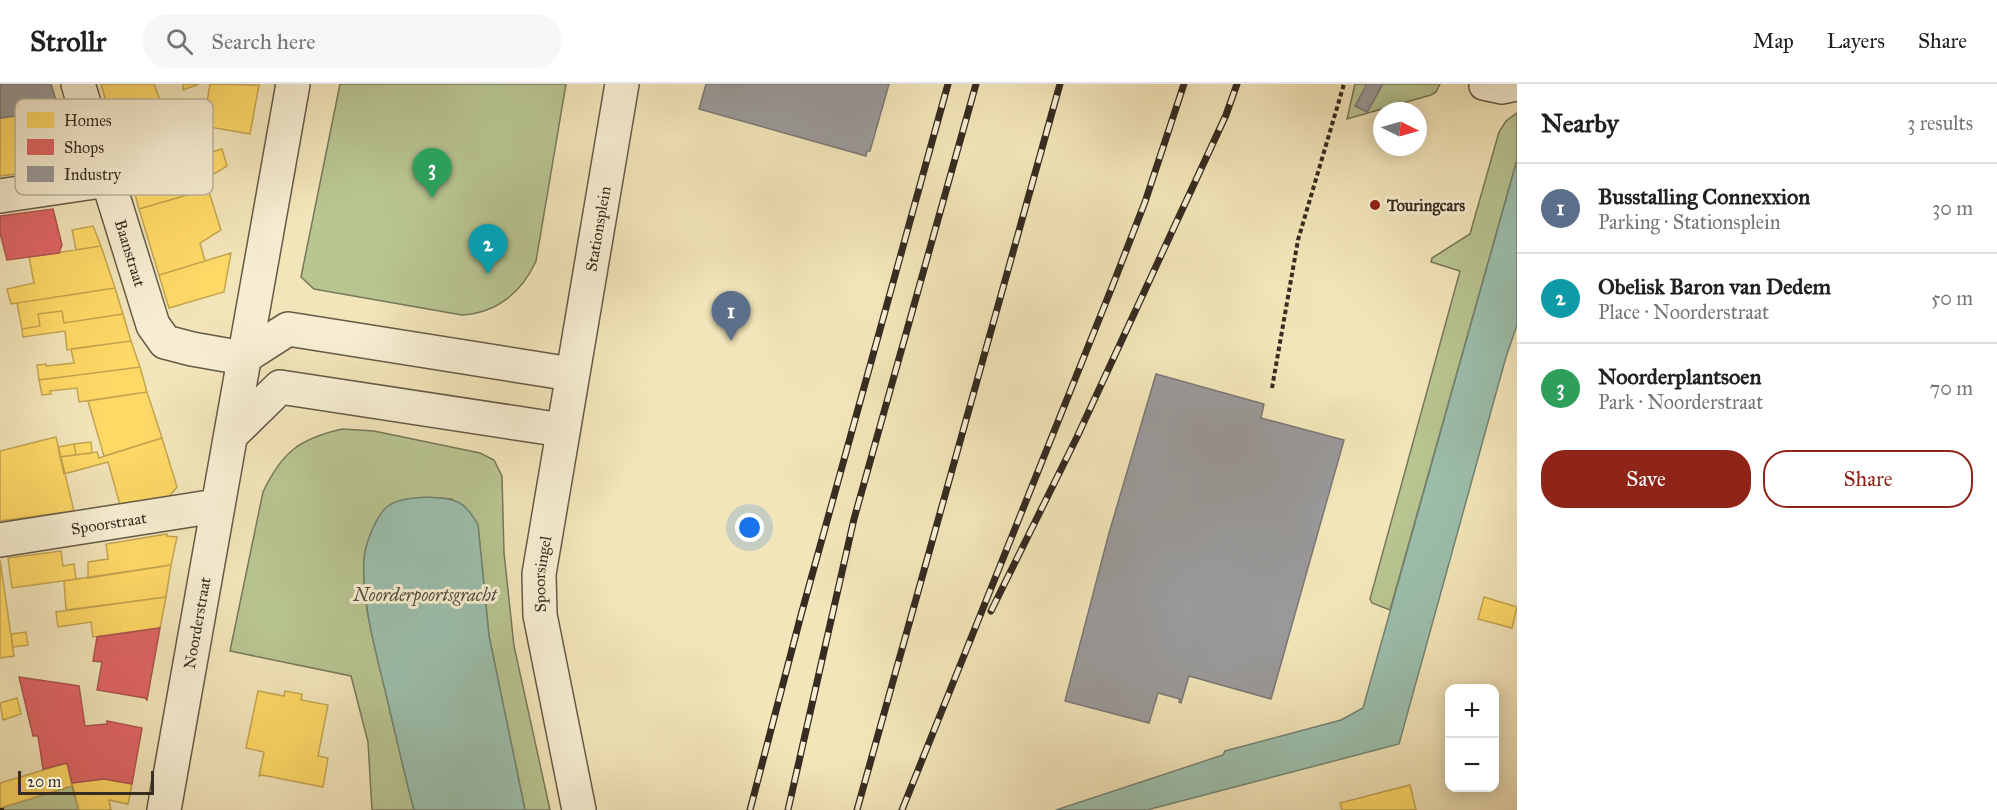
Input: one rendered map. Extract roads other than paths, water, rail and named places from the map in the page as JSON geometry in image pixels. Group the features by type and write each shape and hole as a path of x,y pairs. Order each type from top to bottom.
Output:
{"street":[{"name":"Baanstraat","path":"78,84 83,99"},
{"name":"Noorderstraat","path":"164,810 216,506 231,435 293,84"},
{"name":"Stationsplein","path":"572,374 622,84"},
{"path":"0,196 15,194"},
{"name":"Baanstraat","path":"113,195 153,325 165,342 243,358"},
{"path":"243,358 288,329 572,374"},
{"name":"Spoorsingel","path":"572,374 539,574 540,615 579,810"},
{"path":"231,435 280,387 562,430"},
{"name":"Spoorstraat","path":"0,540 216,506"}],"lane":[{"path":"1483,86 1502,90 1517,87"}],"water":[{"path":"1517,160 1517,325 1506,357 1399,744 1147,810 1056,810 1223,755 1225,751 1341,720 1363,708"},
{"name":"Noorderpoortsgracht","path":"428,497 458,502 468,510 478,525 489,636 525,810 414,810 376,655 365,591 364,559 372,531 379,516 388,506 397,501"}],"railway":[{"path":"750,810 801,615 948,84"},
{"path":"788,810 854,519 976,84"},
{"path":"857,810 1060,84"},
{"path":"902,810 1112,287 1145,202 1184,84"},
{"path":"991,611 1077,437 1226,115 1237,84"}],"place":[{"name":"Noorderplantsoen","path":"432,198"},
{"name":"Touringcars","path":"1375,205"},
{"name":"Obelisk Baron van Dedem","path":"488,274"},
{"name":"Busstalling Connexxion","path":"731,341"}]}
